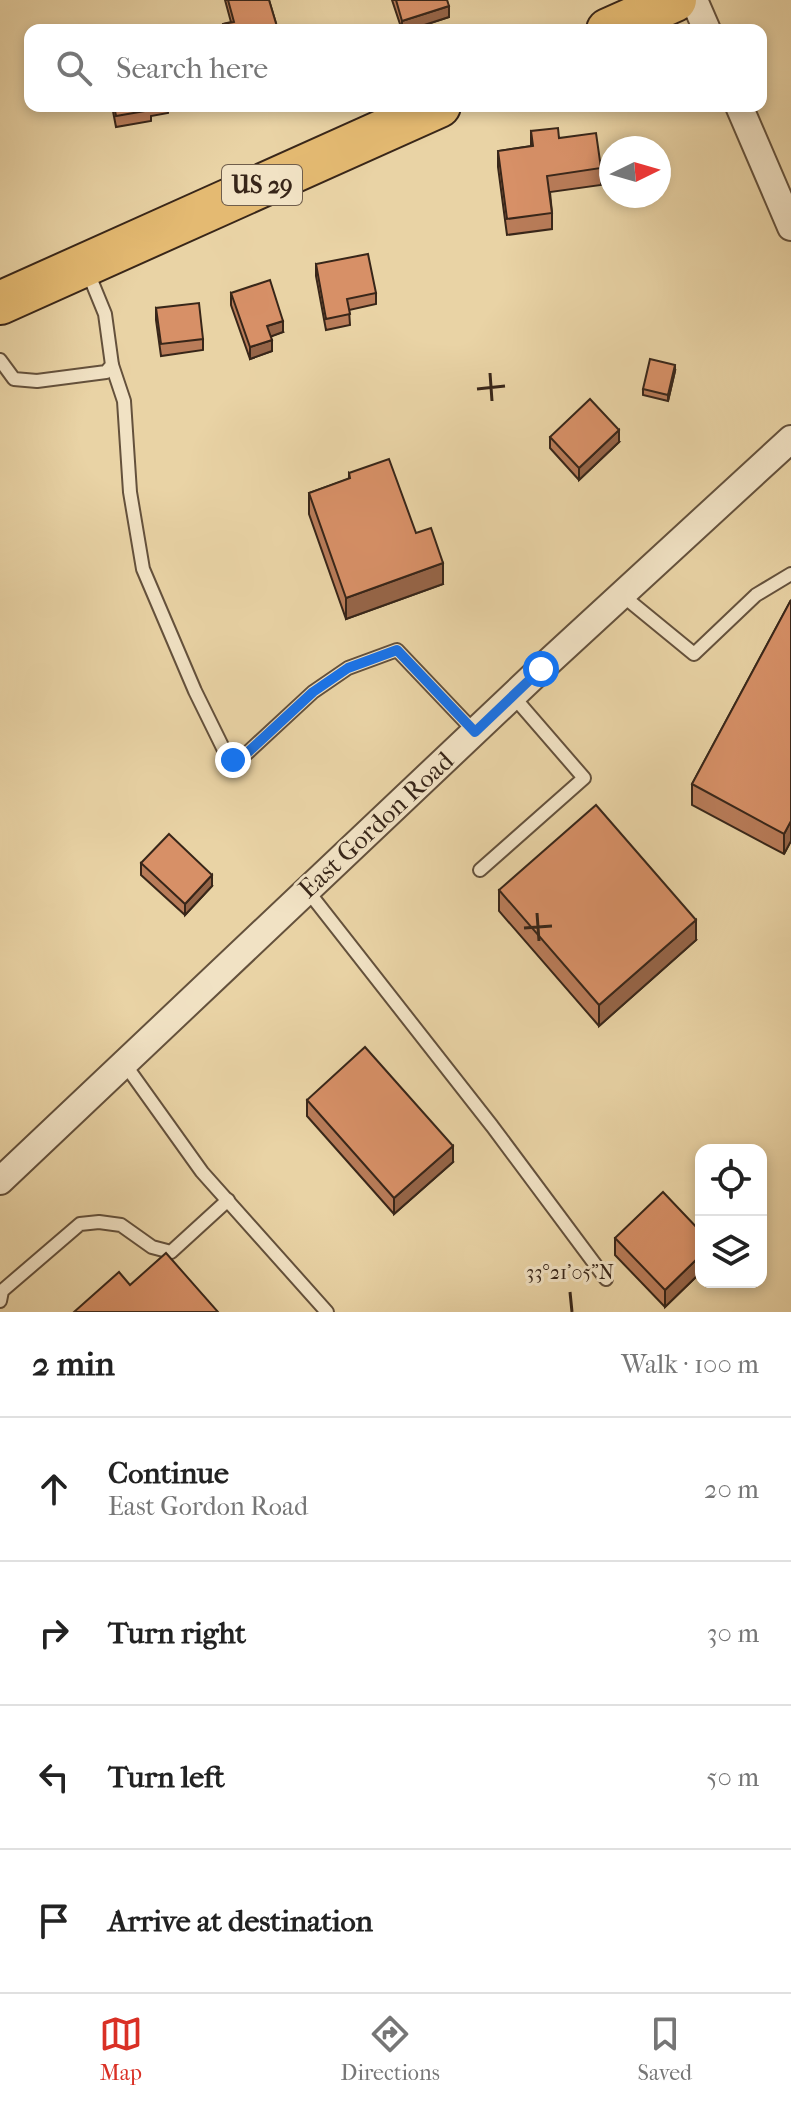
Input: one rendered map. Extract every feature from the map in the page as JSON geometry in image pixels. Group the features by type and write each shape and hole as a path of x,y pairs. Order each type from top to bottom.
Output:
{"main road":[{"path":"621,24 675,0"},
{"name":"US 29","path":"0,303 426,112"}],"street":[{"path":"694,0 704,24"},
{"path":"742,112 791,227"},
{"name":"East Gordon Road","path":"0,1181 513,696 791,439"}],"lane":[{"path":"85,264 105,314 112,365 124,401 130,492 143,569 224,750 233,760 246,754 313,692 348,668 397,650 475,732"},
{"path":"0,360 14,379 37,381 106,372 112,365"},
{"path":"622,595 694,654 756,595 791,574"},
{"path":"480,870 584,778 513,696"},
{"path":"307,890 492,1126 606,1279"},
{"path":"124,1063 202,1172 327,1312"},
{"path":"0,1301 2,1291 80,1224 99,1222 121,1225 152,1247 171,1252 228,1200"}],"building":[{"path":"228,0 269,0 276,24 223,24 234,22"},
{"path":"396,0 447,0 449,6 402,21"},
{"path":"115,112 139,112 116,116"},
{"path":"558,128 559,138 596,133 599,168 547,176 552,213 507,219 498,151 533,146 531,131"},
{"path":"368,254 376,293 347,299 350,314 326,319 316,264"},
{"path":"270,280 283,321 267,326 272,340 250,347 231,293"},
{"path":"199,303 203,339 161,344 156,308"},
{"path":"650,359 675,365 668,395 643,389"},
{"path":"590,399 619,430 579,468 550,437"},
{"path":"389,459 416,533 431,528 443,563 346,598 309,493 350,478 349,473"},
{"path":"791,600 791,821 784,834 692,784"},
{"path":"596,805 696,920 599,1005 499,890"},
{"path":"169,834 212,875 185,904 141,863"},
{"path":"365,1047 453,1146 394,1198 307,1100"},
{"path":"663,1192 695,1226 695,1261 665,1290 615,1238"},
{"path":"166,1253 218,1312 74,1312 119,1272 130,1285"}],"route":[{"path":"233,760 246,754 313,692 348,668 397,650 475,732 541,669"}]}
